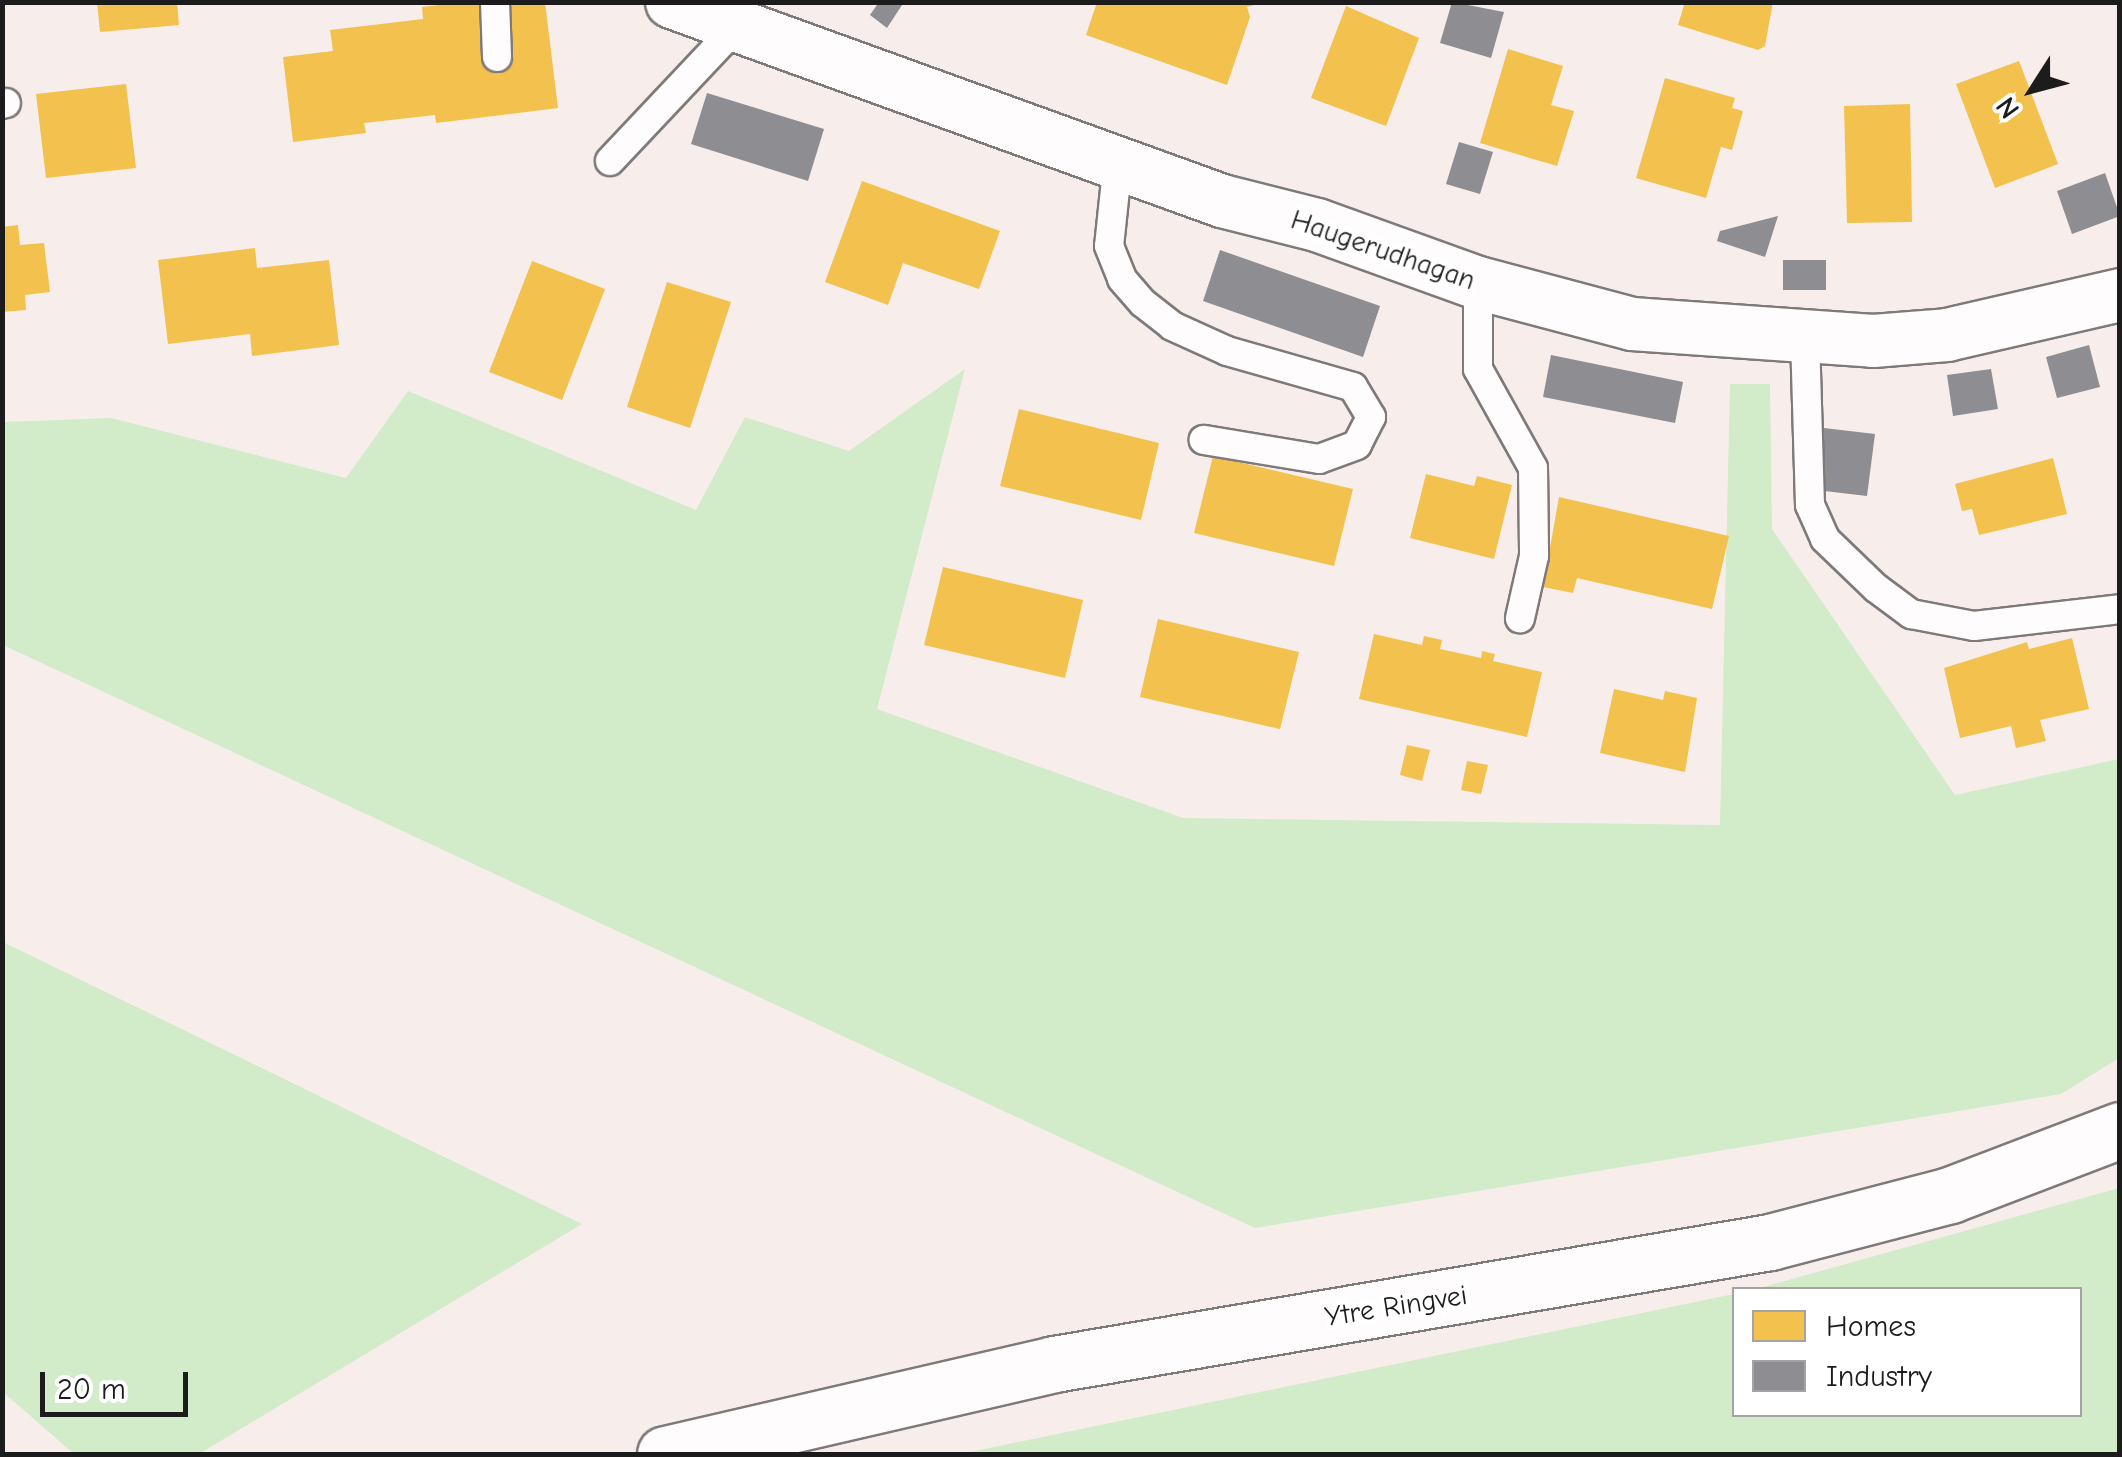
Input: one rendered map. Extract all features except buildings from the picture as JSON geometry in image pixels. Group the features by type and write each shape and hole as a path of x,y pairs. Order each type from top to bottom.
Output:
{"main road":[{"name":"Ytre Ringvei","path":"665,1454 1036,1368 1770,1242 1950,1196 2120,1130"}],"street":[{"name":"Haugerudhagan","path":"673,3 1118,161 1478,283 1632,324 1873,341 1947,335 2120,295"}],"lane":[{"path":"495,2 497,57"},
{"path":"610,161 737,26"},
{"path":"1118,161 1109,246 1122,280 1142,303 1172,326 1228,351 1353,387 1371,417 1357,445 1319,459 1204,440"},
{"path":"1478,283 1478,369 1533,468 1534,556 1520,618"},
{"path":"1805,337 1810,505 1825,539 1876,588 1911,614 1974,626 2120,609"}],"green space":[{"path":"965,369 877,709 1183,818 1720,825 1730,384 1770,384 1772,529 1955,795 2119,759 2119,1058 2061,1094 1255,1228 3,645 3,422 111,418 346,478 408,391 696,510 745,417 849,451"},
{"path":"2,942 582,1224 199,1454 74,1454 3,1392"},
{"path":"2119,1188 2119,1454 960,1454 1732,1294 1732,1417 2082,1417 2082,1287 1763,1287"}]}
